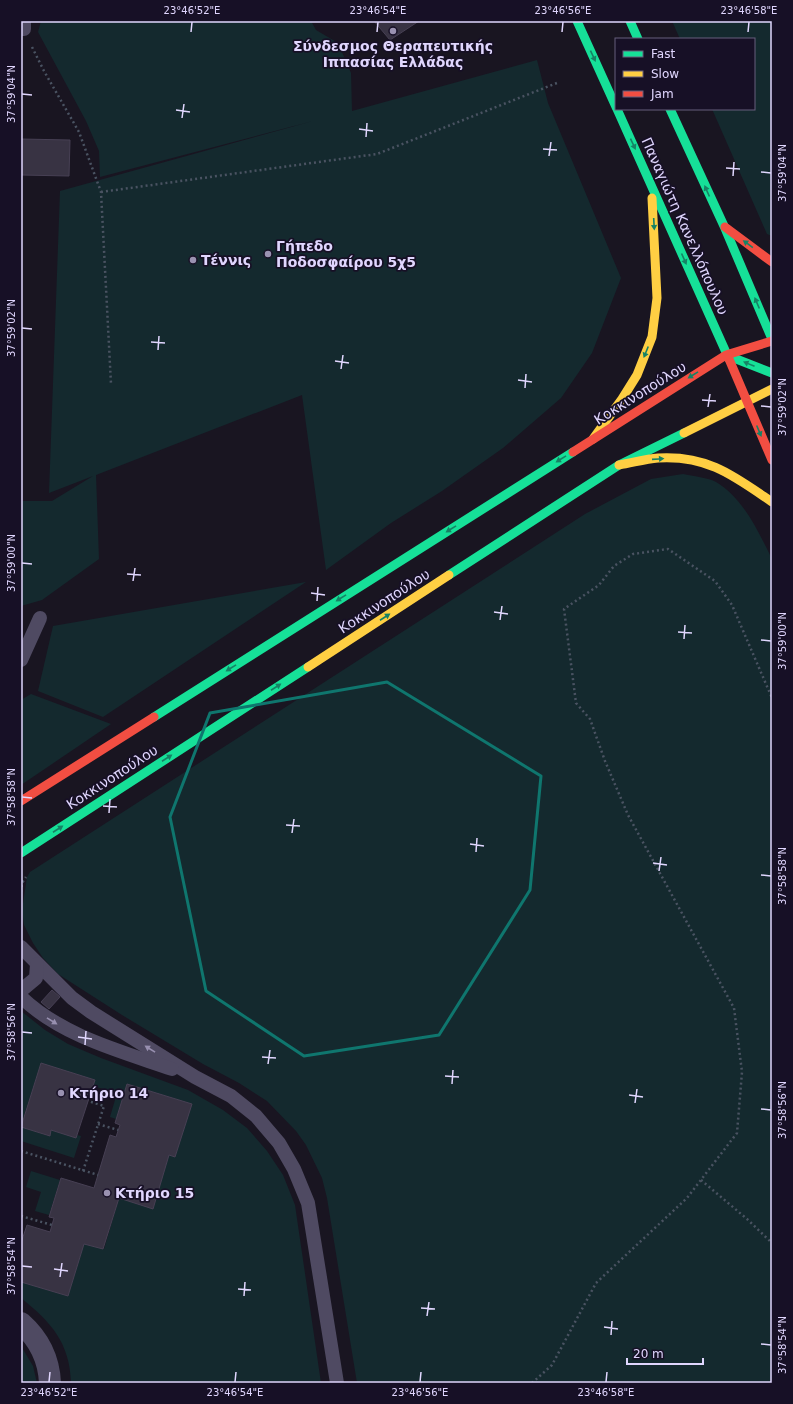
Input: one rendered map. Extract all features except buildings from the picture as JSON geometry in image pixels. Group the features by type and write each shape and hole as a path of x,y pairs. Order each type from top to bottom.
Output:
{"main road":[{"name":"Παναγιώτη Κανελλόπουλου","path":"577,21 615,106"},
{"path":"630,21 638,38"},
{"name":"Παναγιώτη Κανελλόπουλου","path":"617,110 652,185 772,460"},
{"path":"670,110 724,226 772,340"},
{"path":"594,438 637,375 652,337 657,298 652,185"},
{"path":"724,226 772,262"},
{"name":"Κοκκινοπούλου","path":"21,800 726,355 772,340"},
{"path":"726,355 772,373"},
{"name":"Κοκκινοπούλου","path":"23,855 619,465 772,389"},
{"path":"619,465 658,458 690,459 710,464 728,473 772,502"}],"street":[{"path":"21,1323 30,1331 41,1348 50,1370 50,1383"}],"lane":[{"path":"21,660 40,618"},
{"path":"21,946 72,998 195,1077 231,1096 256,1116 279,1143 294,1170 308,1203 337,1383"},
{"path":"21,988 24,988 36,978 37,964"},
{"path":"21,998 53,1021 75,1034 195,1077"}],"path":[{"path":"23,26 44,72 79,132 101,192 111,384"},
{"path":"101,192 377,154 557,83"},
{"path":"532,1383 552,1364 596,1284 687,1198 737,1133 742,1072 734,1008 628,815 605,761 590,719 576,703 564,609 600,585 614,566 634,554 668,549 715,581 732,605 772,698"},
{"path":"83,1170 104,1106 88,1101"},
{"path":"98,1124 118,1130"},
{"path":"21,1151 98,1175"},
{"path":"701,1180 747,1219 772,1243"},
{"path":"21,1216 52,1225"}],"highlighted area":[{"path":"387,682 541,776 530,890 439,1035 304,1056 206,991 170,817 210,713"}],"green space":[{"path":"41,21 311,21 316,30 338,43 351,73 352,111 537,60 548,103 621,278 592,353 561,398 503,448 442,491 391,523 326,570 302,395 96,475 99,559 42,600 21,606 21,501 52,501 93,476 49,493 60,191 313,121 100,177 99,151 86,121 38,32"},
{"path":"672,21 772,21 772,236 767,234 712,110 755,110 755,38 680,38"},
{"path":"683,474 705,478 716,482 735,497 749,516 772,559 772,1383 357,1383 327,1198 322,1178 306,1145 296,1131 267,1101 122,1015 58,974 43,958 24,925 22,910 27,877 30,872 585,514 651,479"},
{"path":"306,582 103,717 38,691 53,626"},
{"path":"31,694 111,724 21,785 21,700"},
{"path":"21,1011 45,1030 68,1044 101,1058 188,1090 223,1110 247,1128 267,1151 283,1175 295,1205 321,1383 71,1383 70,1369 63,1345 50,1325 21,1298 21,1282 68,1296 84,1244 104,1249 119,1198 153,1209 169,1155 175,1157 192,1104 127,1084 116,1119 110,1117 117,1093 93,1086 95,1080 41,1063 21,1125"},
{"path":"21,1127 49,1136 51,1130 76,1138 77,1135 81,1136 74,1158 21,1141"},
{"path":"31,1171 60,1180 49,1215 35,1211 41,1192 26,1187"},
{"path":"21,1346 33,1366 37,1383 21,1383"}],"traffic: fast":[{"path":"577,21 615,105"},
{"path":"630,21 638,38"},
{"path":"617,110 729,359"},
{"path":"670,110 724,226 772,339"},
{"path":"726,355 772,373"},
{"path":"449,575 619,465 684,433"},
{"path":"154,717 573,452"},
{"path":"21,853 308,667"}],"traffic: slow":[{"path":"593,439 622,399 637,375 652,337 657,298 652,198"},
{"path":"684,433 772,389"},
{"path":"619,465 658,458 692,460 720,469 772,502"},
{"path":"308,667 449,575"}],"traffic: jam":[{"path":"725,227 772,262"},
{"path":"573,452 726,355 772,341"},
{"path":"729,359 772,460"},
{"path":"21,801 154,717"}],"place":[{"name":"Σύνδεσμος Θεραπευτικής Ιππασίας Ελλάδας","path":"393,31"},
{"name":"Γήπεδο Ποδοσφαίρου 5χ5","path":"268,254"},
{"name":"Τέννις","path":"193,260"},
{"name":"Κτήριο 14","path":"61,1093"},
{"name":"Κτήριο 15","path":"107,1193"}]}
